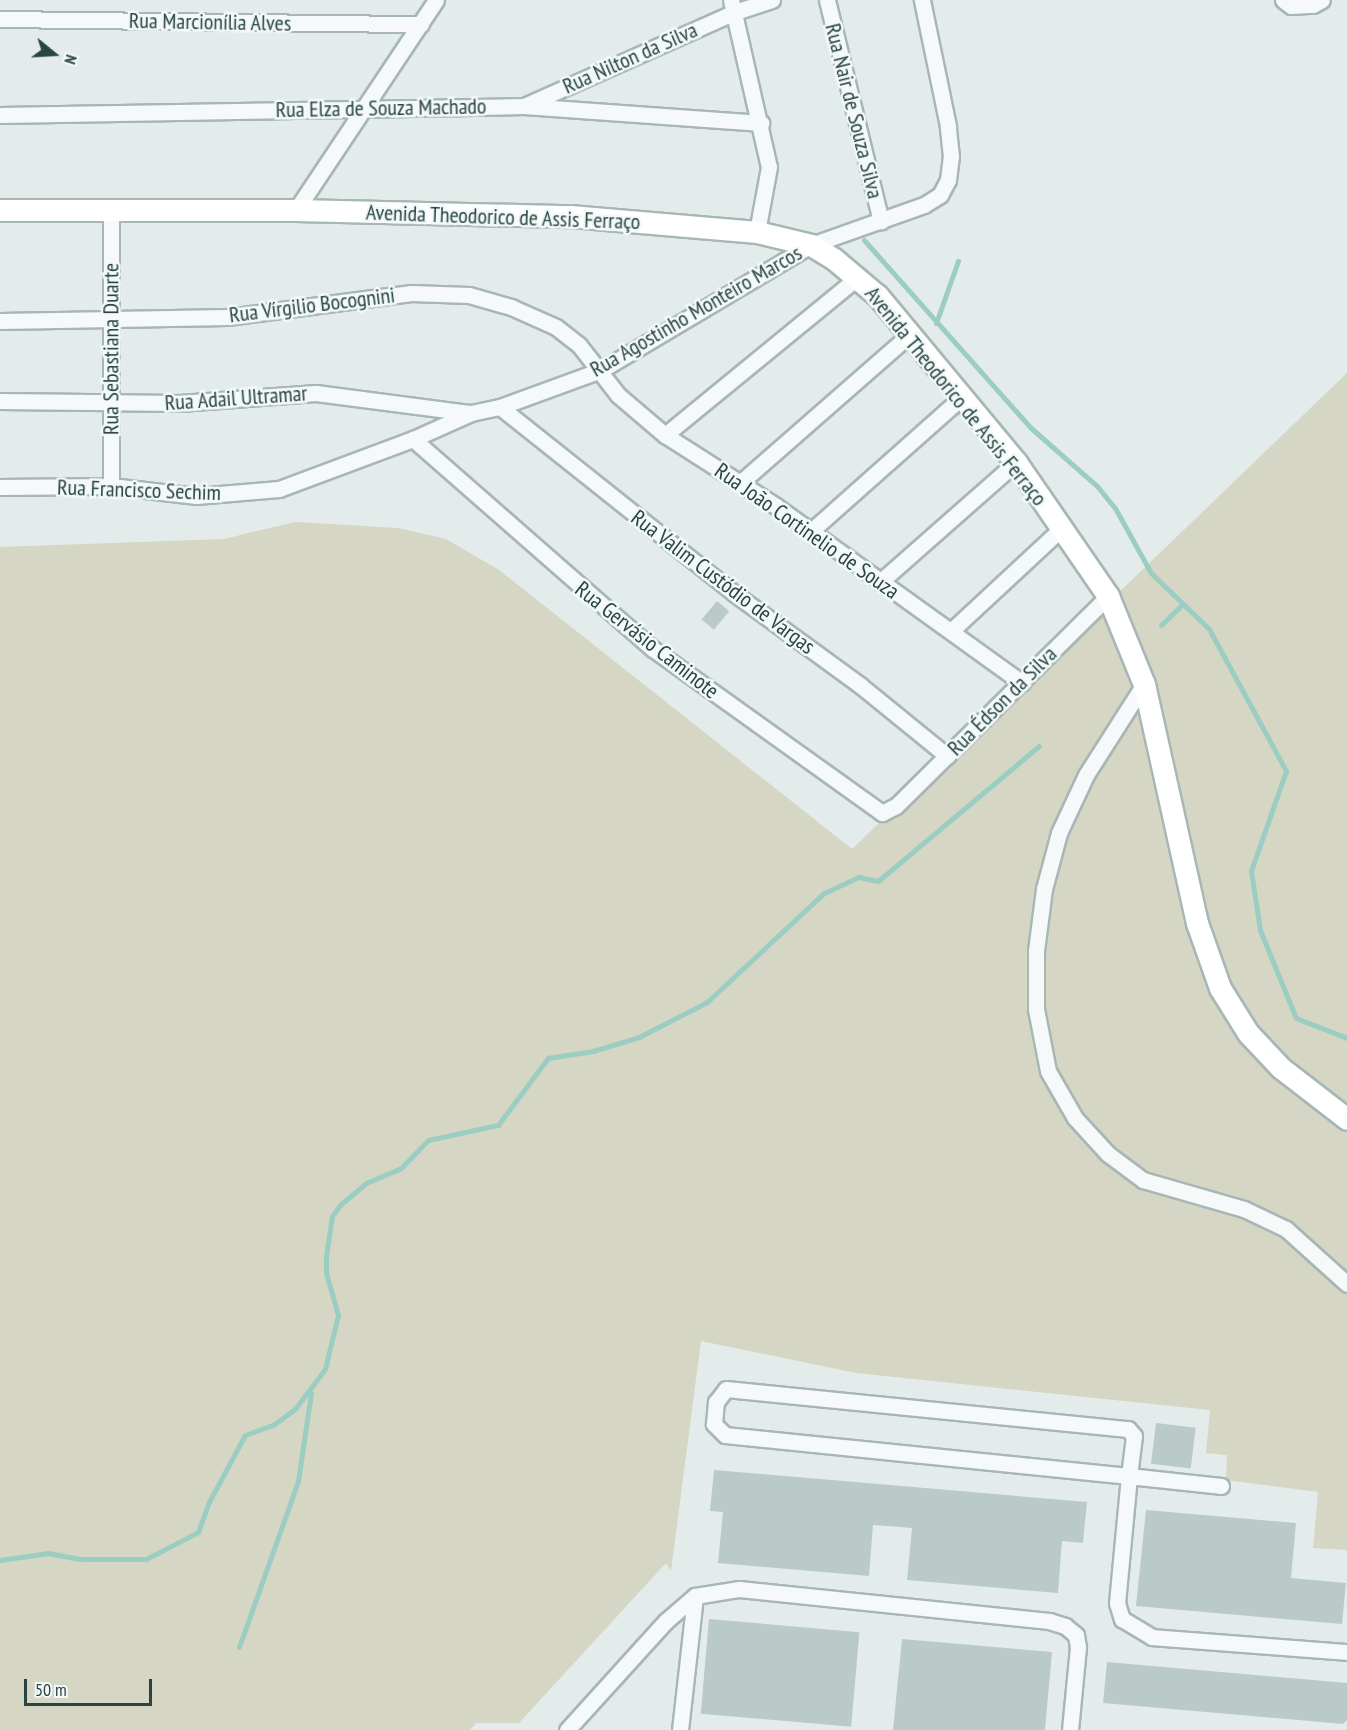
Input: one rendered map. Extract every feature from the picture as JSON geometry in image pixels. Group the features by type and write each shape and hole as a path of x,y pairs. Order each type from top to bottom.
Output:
{"street":[{"path":"296,210 436,0"},
{"name":"Rua Nilton da Silva","path":"524,106 733,6 772,0"},
{"name":"Rua Nair de Souza Silva","path":"827,0 881,222"},
{"name":"Rua Agostinho Monteiro Marcos","path":"413,439 471,412 500,407 601,370 811,245 881,222 924,205 939,195 948,180 948,126 922,0"},
{"path":"1283,0 1291,6 1313,5 1322,0"},
{"path":"733,6 769,167 757,232"},
{"name":"Rua Marcionília Alves","path":"0,19 421,24"},
{"name":"Rua Elza de Souza Machado","path":"0,115 524,106 761,123"},
{"name":"Avenida Theodorico de Assis Ferraço","path":"0,210 111,212 296,210 570,216 757,232 811,245 858,277 910,334 1016,462 1108,596 1144,684 1197,922 1220,988 1248,1033 1281,1068 1347,1119"},
{"name":"Rua Sebastiana Duarte","path":"111,212 111,486"},
{"path":"665,435 858,277"},
{"name":"Rua Vírgilio Bocognini","path":"0,321 227,317 411,292 469,295 556,327 601,370"},
{"path":"740,483 910,334"},
{"name":"Rua João Cortinelio de Souza","path":"601,370 618,395 665,435 811,531 1022,683"},
{"name":"Rua Adail Ultramar","path":"0,401 111,404 315,393 471,412"},
{"path":"811,531 962,397"},
{"name":"Rua Valim Custódio de Vargas","path":"500,407 947,756"},
{"name":"Rua Francisco Sechim","path":"0,486 111,486 196,496 279,489 413,439"},
{"name":"Rua Gervásio Caminote","path":"413,439 519,536 653,649 873,811 882,813 896,806"},
{"path":"880,582 1016,462"},
{"path":"951,631 1062,528"},
{"name":"Rua Édson da Silva","path":"896,806 1108,596"},
{"path":"1144,684 1086,775 1059,833 1044,889 1036,951 1036,1009 1048,1071 1075,1118 1108,1154 1143,1180 1244,1209 1286,1229 1347,1284"},
{"path":"1221,1486 1130,1476 725,1435 714,1424 716,1402 726,1389 1128,1429 1134,1436 1130,1476 1117,1603 1122,1619 1134,1629 1152,1637 1347,1652"},
{"path":"567,1730 666,1621 695,1596 739,1589 1026,1618 1065,1626 1076,1635 1078,1647 1070,1730"},
{"path":"680,1730 695,1596"}],"green space":[{"path":"1347,373 1347,1550 1313,1548 1318,1492 1226,1480 1227,1455 1206,1453 1210,1410 856,1373 701,1341 671,1571 666,1563 519,1723 476,1723 470,1730 0,1730 0,547 224,539 295,522 398,528 446,539 499,570 852,849"}],"building":[{"path":"717,601 729,611 714,630 702,619"},
{"path":"1156,1423 1196,1428 1191,1469 1151,1464"},
{"path":"714,1470 1087,1502 1083,1543 1062,1541 1058,1593 907,1580 912,1528 873,1525 869,1576 718,1563 723,1512 710,1511"},
{"path":"1146,1510 1296,1523 1291,1578 1346,1583 1342,1624 1136,1606"},
{"path":"709,1619 859,1632 851,1727 701,1714"},
{"path":"902,1639 1052,1652 1045,1730 893,1730"},
{"path":"1107,1662 1347,1683 1347,1720 1343,1724 1103,1703"}],"waterway":[{"path":"864,240 1031,428 1097,486 1115,508 1151,573 1209,629 1286,771 1251,871 1260,930 1296,1018 1347,1038"},
{"path":"936,323 958,261"},
{"path":"1161,625 1183,604"},
{"path":"0,1560 48,1553 80,1559 146,1559 198,1532 209,1502 245,1435 273,1425 295,1409 325,1369 338,1315 326,1273 326,1256 332,1216 340,1205 366,1183 401,1168 428,1140 498,1125 548,1058 593,1051 639,1037 707,1002 824,893 859,877 878,881 1039,746"},
{"path":"239,1647 298,1481 311,1393"}]}
